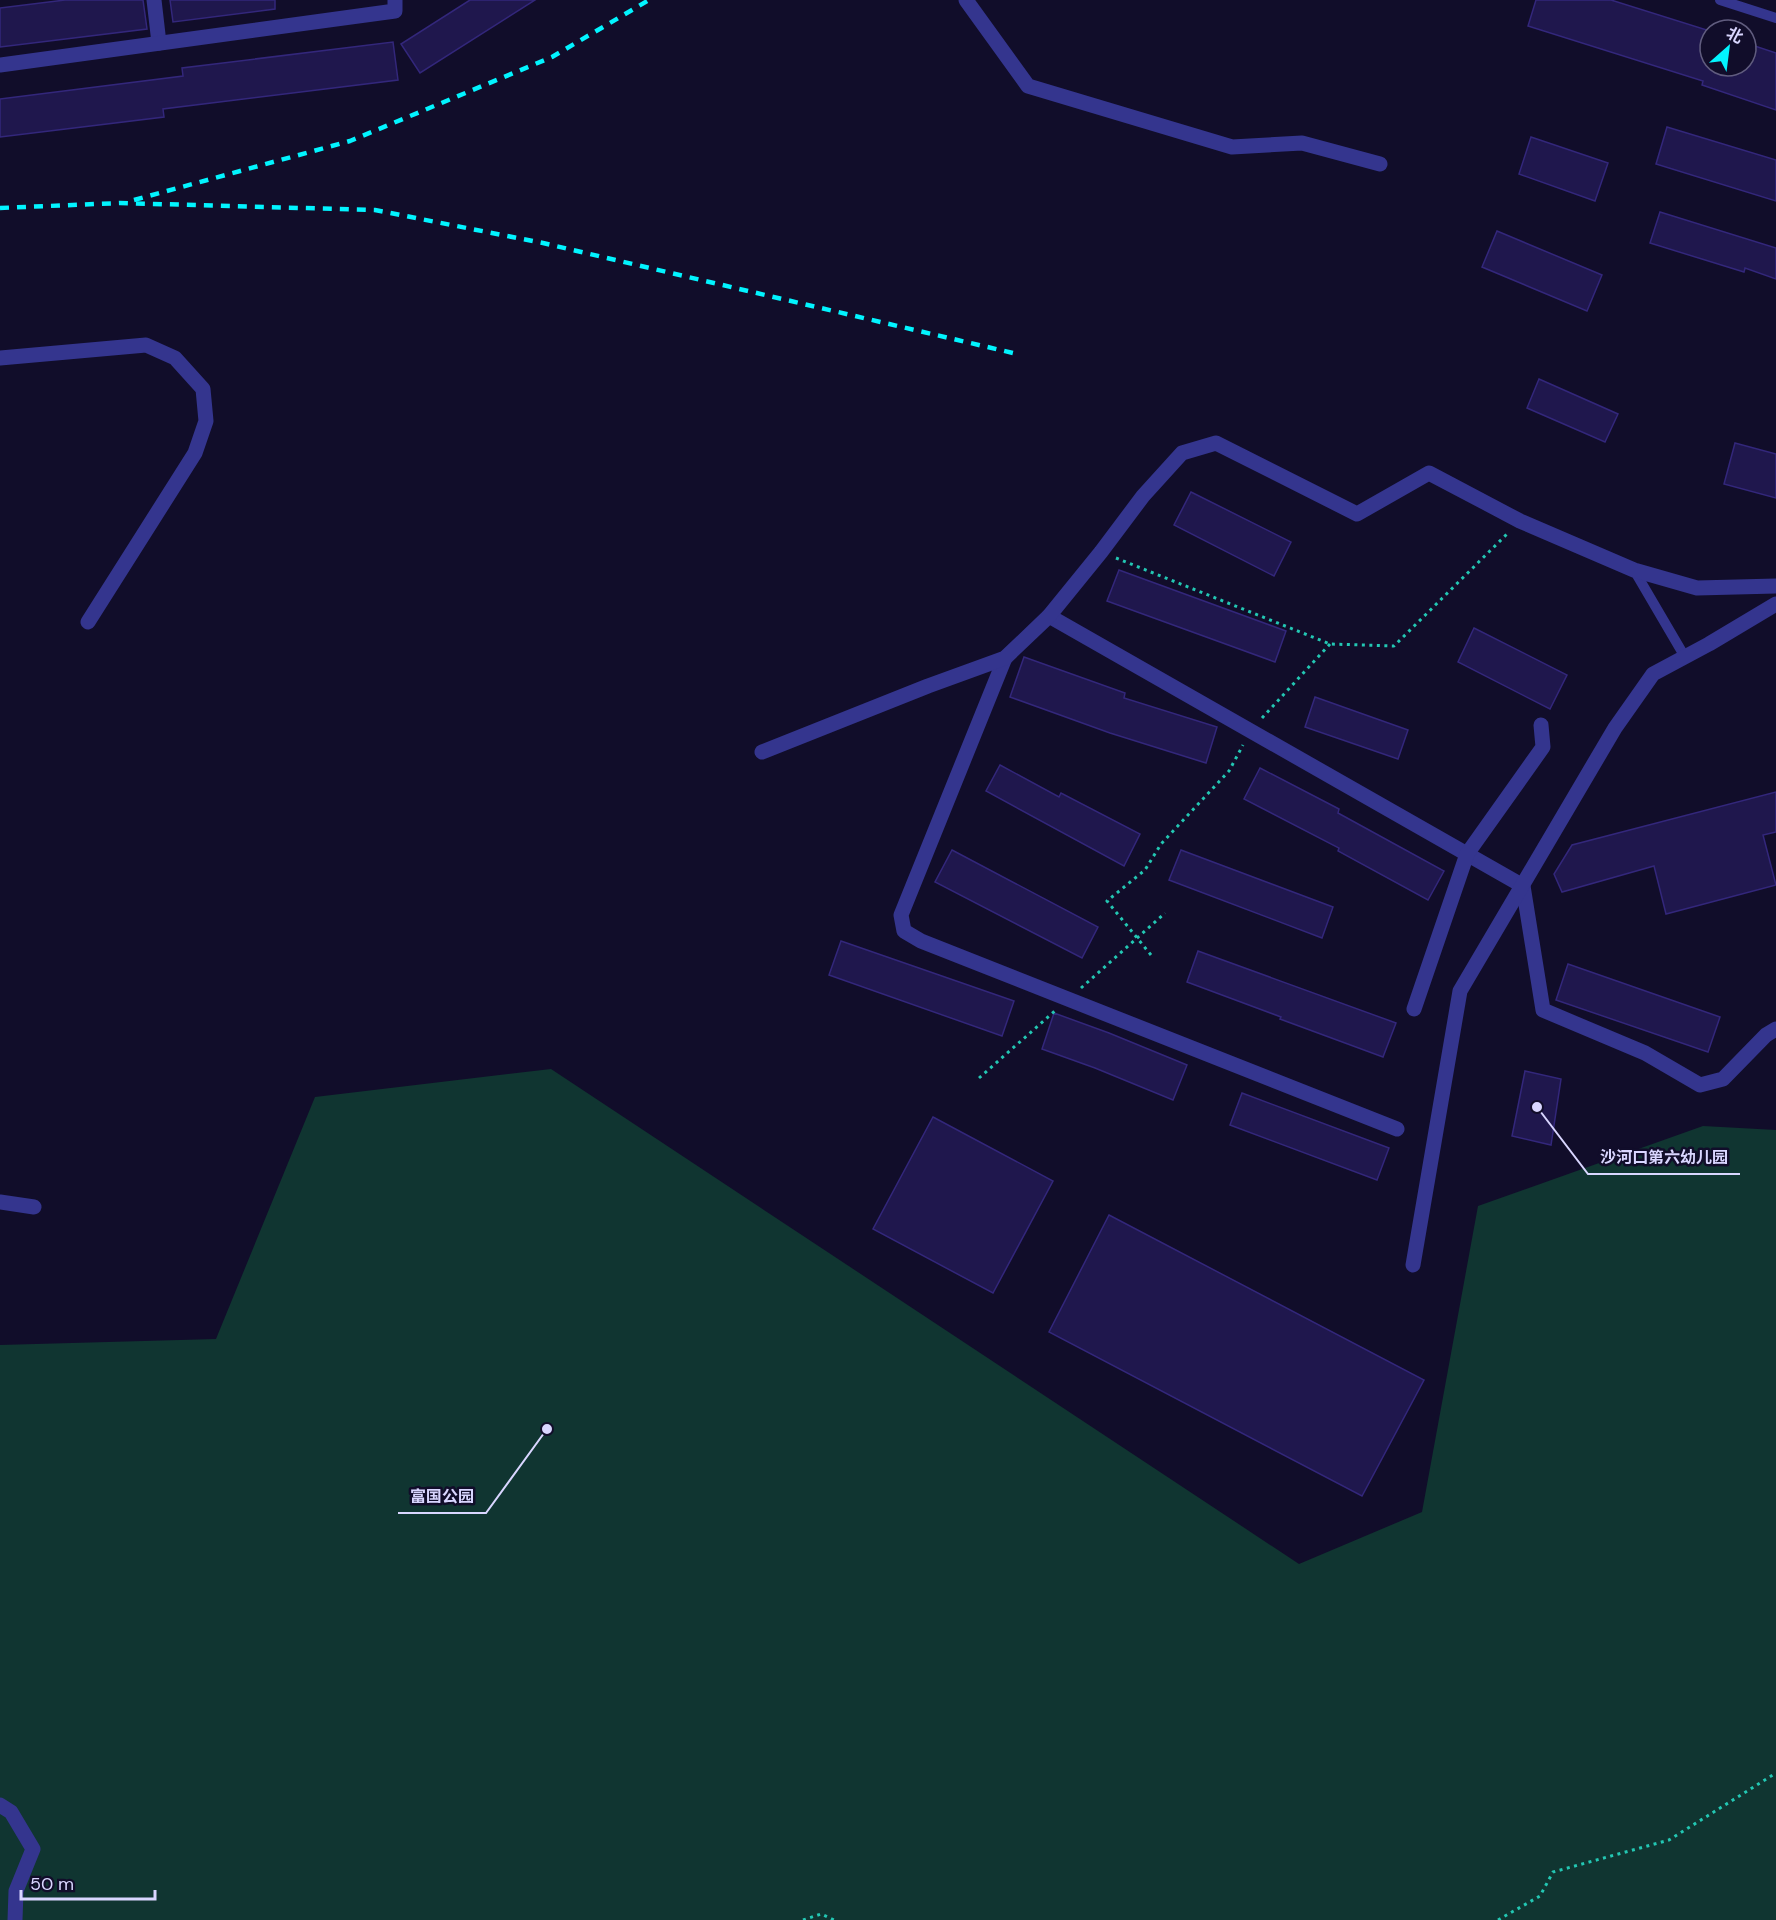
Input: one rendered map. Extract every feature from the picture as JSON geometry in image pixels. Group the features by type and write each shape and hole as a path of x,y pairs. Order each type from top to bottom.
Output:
{"street":[{"path":"154,0 159,43"},
{"path":"0,65 395,11 395,0"},
{"path":"966,0 1028,86 1232,147 1302,143 1380,164"},
{"path":"0,358 146,345 175,358 203,389 206,421 195,453 88,622"},
{"path":"762,752 927,686 1005,658 1049,616 1143,496 1182,453 1216,443 1357,514 1429,473 1520,521 1634,570 1697,588 1776,586"},
{"path":"1413,1264 1460,991 1615,728 1653,674 1776,604"},
{"path":"1049,616 1523,886"},
{"path":"1005,658 901,915 904,931 921,941 1397,1129"},
{"path":"1414,1010 1467,854 1543,747 1541,725"},
{"path":"1523,886 1543,1010 1645,1053 1700,1085 1724,1079 1766,1035 1776,1029"},
{"path":"0,1202 33,1207"},
{"path":"0,1804 11,1812 33,1849 16,1891 15,1920"}],"lane":[{"path":"1720,0 1776,18"},
{"path":"1634,570 1685,657"}],"path":[{"path":"1101,552 1330,645 1394,646 1520,521"},
{"path":"1151,955 1107,901 1145,870 1161,844 1229,771 1250,731 1330,645"},
{"path":"1498,1920 1540,1896 1553,1872 1669,1840 1776,1773"},
{"path":"803,1920 821,1914 834,1920"}],"green space":[{"path":"551,1069 1299,1564 1422,1512 1478,1206 1703,1126 1776,1130 1776,1920 0,1920 0,1345 216,1339 315,1097"}],"building":[{"path":"65,0 143,0 147,29 0,47 0,8"},
{"path":"170,0 275,0 275,9 173,22"},
{"path":"470,0 535,0 420,73 401,44"},
{"path":"1536,0 1611,0 1698,27 1698,78 1758,78 1758,47 1776,53 1776,110 1702,85 1703,81 1528,26"},
{"path":"393,42 398,80 163,109 164,117 0,137 0,99 183,76 182,68"},
{"path":"1667,127 1776,160 1776,201 1656,164"},
{"path":"1531,137 1608,163 1595,201 1519,174"},
{"path":"1660,212 1776,248 1776,279 1745,268 1744,272 1650,243"},
{"path":"1497,231 1602,275 1587,311 1482,267"},
{"path":"1539,379 1618,414 1605,442 1527,408"},
{"path":"1735,443 1776,454 1776,498 1724,484"},
{"path":"1191,492 1291,542 1274,576 1174,525"},
{"path":"1119,570 1286,631 1275,662 1107,601"},
{"path":"1474,628 1567,675 1550,709 1458,662"},
{"path":"1024,657 1125,693 1124,698 1217,727 1206,763 1110,733 1010,697"},
{"path":"1315,697 1408,730 1398,759 1305,727"},
{"path":"1000,765 1059,797 1061,793 1140,834 1124,866 986,791"},
{"path":"1260,768 1339,809 1338,813 1444,871 1428,900 1338,851 1339,848 1244,799"},
{"path":"1776,792 1776,832 1763,835 1776,885 1666,914 1654,866 1562,892 1554,874 1572,845"},
{"path":"952,850 1098,927 1082,958 935,882"},
{"path":"1181,850 1333,907 1322,938 1169,880"},
{"path":"841,941 1014,1001 1002,1036 829,975"},
{"path":"1198,951 1396,1023 1383,1057 1187,982"},
{"path":"1568,964 1720,1017 1708,1052 1556,1000"},
{"path":"1054,1013 1187,1065 1173,1100 1042,1049"},
{"path":"1525,1071 1561,1079 1551,1145 1512,1136"},
{"path":"1242,1093 1389,1148 1377,1180 1230,1125"},
{"path":"933,1117 1053,1181 993,1293 873,1229"},
{"path":"1109,1215 1424,1380 1362,1496 1049,1332"}],"railway":[{"path":"134,200 350,141 552,57 649,0"},
{"path":"0,208 120,203 375,210 543,243 1013,353"}],"place":[{"name":"沙河口第六幼儿园","path":"1537,1107"},
{"name":"富国公园","path":"547,1429"}]}
